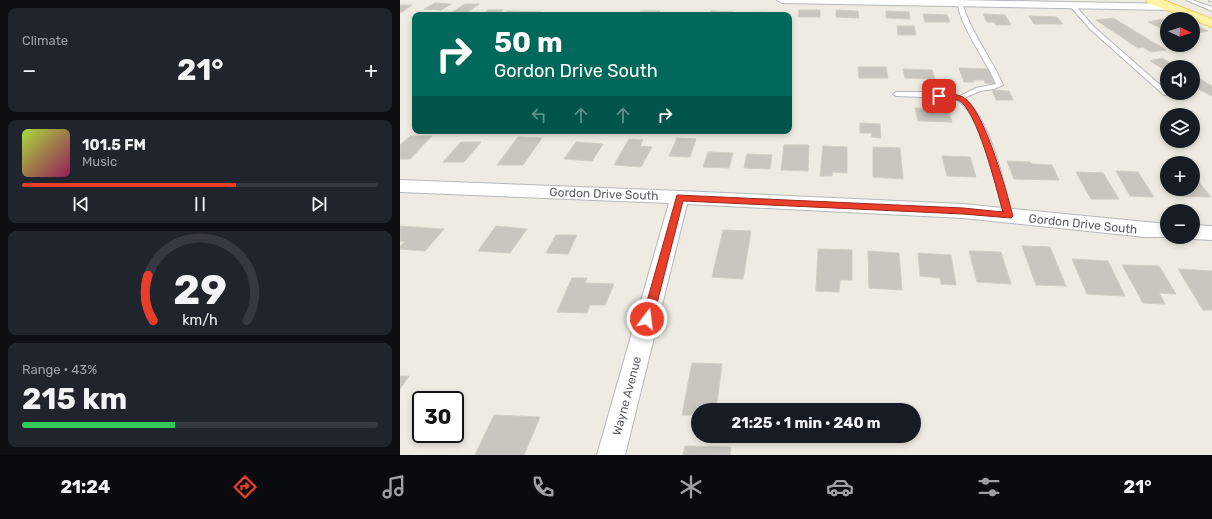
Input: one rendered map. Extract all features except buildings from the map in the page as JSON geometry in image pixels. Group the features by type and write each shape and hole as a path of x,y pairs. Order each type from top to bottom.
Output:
{"main road":[{"path":"1152,0 1212,23"}],"street":[{"path":"782,0 960,3 997,2 1173,7"},
{"name":"Gordon Drive South","path":"400,186 963,211 1160,230"},
{"name":"Wayne Avenue","path":"611,455 680,198"},
{"path":"1200,232 1212,233"}],"lane":[{"path":"1188,0 1212,9"},
{"path":"960,3 965,19 994,69 1000,84 994,87 978,89 960,98"},
{"path":"1072,5 1092,28 1160,89"},
{"path":"896,94 948,96 960,98 968,104 986,140 1008,216"}],"route":[{"path":"647,319 680,198 963,211 1008,216 986,140 968,104 960,98 939,96"}]}
